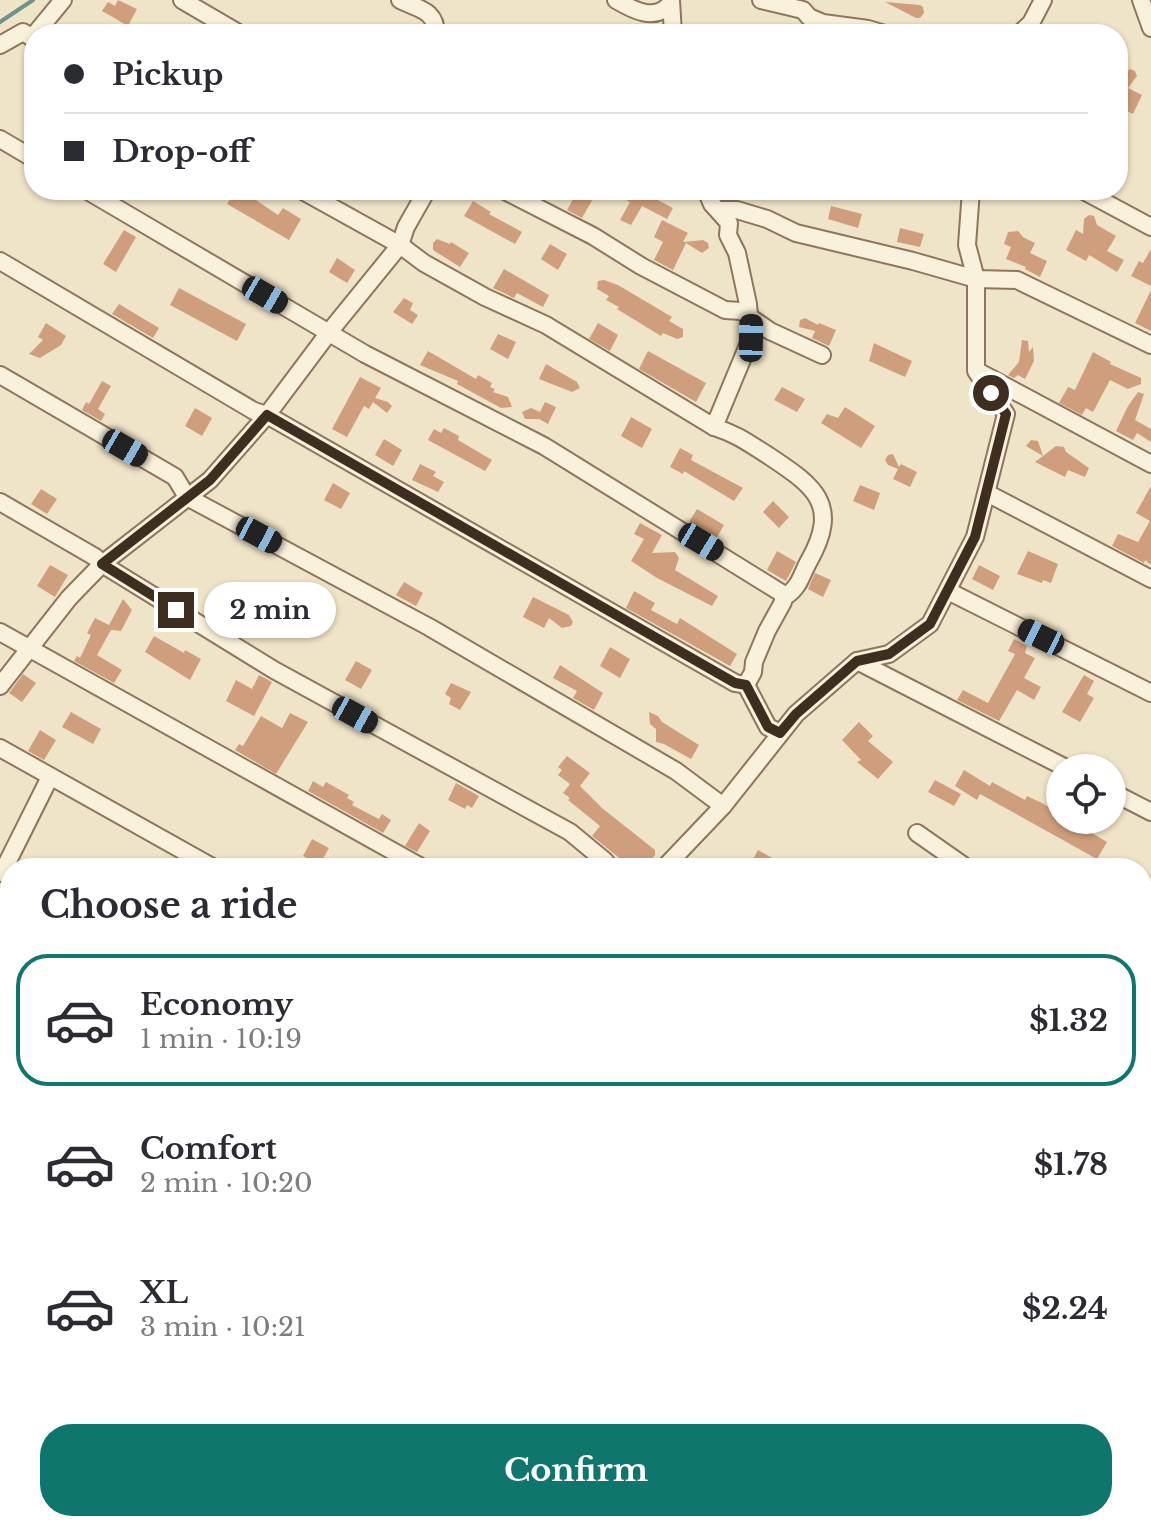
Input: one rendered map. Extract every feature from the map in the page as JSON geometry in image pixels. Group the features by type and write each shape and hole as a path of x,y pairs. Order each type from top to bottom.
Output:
{"street":[{"path":"44,24 63,0"},
{"path":"182,0 223,24"},
{"path":"400,0 428,5 435,24"},
{"path":"616,0 646,14 661,12 670,2"},
{"path":"761,0 803,10 809,17 830,24"},
{"path":"1030,24 1043,0"},
{"path":"1141,0 1151,28"},
{"path":"670,2 672,24"},
{"path":"0,45 24,32"},
{"path":"0,139 24,153"},
{"path":"103,200 431,390 502,422 544,446 786,596 794,591 821,540 824,522 816,495 798,474 740,435 714,427 546,325 485,297 319,200"},
{"path":"0,686 69,598 102,564 210,480 267,415 400,245 421,200"},
{"path":"523,200 725,310 741,311 822,355"},
{"path":"710,200 729,223 728,235 737,253 751,319 751,338 714,427"},
{"path":"674,858 723,806 796,714 857,661 889,654 930,624 975,537 1006,414 976,371 976,279 967,245 970,200"},
{"path":"1101,200 1151,227"},
{"path":"718,210 737,210 767,219 796,233 976,279 1017,280 1151,345"},
{"path":"0,261 241,404 267,415 735,683 746,685"},
{"path":"976,371 1151,464"},
{"path":"0,375 175,477 187,497 429,627 676,771 723,806"},
{"path":"987,493 1151,579"},
{"path":"0,502 95,557 274,670 570,832 601,858"},
{"path":"948,591 1151,693"},
{"path":"746,685 753,672 757,652 783,602 783,594"},
{"path":"0,632 226,761 405,858"},
{"path":"857,661 1046,758"},
{"path":"746,685 768,727 780,733"},
{"path":"0,748 196,858"},
{"path":"12,858 50,777"},
{"path":"1126,799 1151,812"},
{"path":"917,833 953,858"}],"building":[{"path":"118,0 137,9 129,24 102,11 108,2 115,6"},
{"path":"885,2 920,5 924,13 916,18"},
{"path":"1128,71 1135,71 1137,76 1128,88"},
{"path":"1128,88 1142,95 1133,114 1128,112"},
{"path":"230,200 256,200 278,215 283,208 301,219 289,240 227,204"},
{"path":"572,200 592,200 582,218 567,210"},
{"path":"626,200 658,200 673,208 667,219 642,206 631,225 620,220 630,202"},
{"path":"473,201 491,212 489,214 522,232 515,244 464,216"},
{"path":"831,206 862,214 858,228 828,219"},
{"path":"1094,216 1097,225 1116,236 1107,251 1124,260 1117,272 1089,255 1086,261 1066,250 1076,230 1083,234 1084,219"},
{"path":"662,220 688,233 683,242 703,240 709,248 702,253 686,243 673,270 654,260 663,242 654,237"},
{"path":"900,228 924,234 920,247 897,242"},
{"path":"124,230 136,237 116,272 103,264"},
{"path":"1018,231 1035,243 1030,253 1047,261 1040,277 1006,259 1011,247 1004,244 1008,232"},
{"path":"437,239 451,242 469,253 460,267 433,250"},
{"path":"550,244 567,254 558,270 541,259"},
{"path":"1151,249 1151,286 1131,276 1139,261 1143,263"},
{"path":"337,258 355,270 347,283 329,272"},
{"path":"504,269 549,295 543,307 517,293 514,298 493,288"},
{"path":"604,280 672,317 669,321 683,329 683,337 677,339 663,333 661,336 617,309 619,307 606,300 609,296 597,289 598,281"},
{"path":"179,288 246,324 237,341 170,305"},
{"path":"1151,290 1151,331 1135,323"},
{"path":"404,298 413,303 410,310 418,315 412,324 393,312"},
{"path":"119,304 159,328 153,338 112,314"},
{"path":"805,318 836,330 829,346 812,338 815,331 799,327 800,320"},
{"path":"46,323 66,336 61,345 40,358 29,354 43,340 38,337"},
{"path":"598,323 618,335 610,351 589,339"},
{"path":"498,334 516,342 508,359 490,349"},
{"path":"1022,340 1028,341 1029,352 1033,347 1034,361 1025,379 1008,375 1019,362"},
{"path":"874,343 912,361 905,377 869,361"},
{"path":"428,351 476,379 478,375 492,383 490,387 495,389 493,392 508,397 512,407 501,408 457,384 458,381 420,365"},
{"path":"648,351 706,383 696,402 639,369"},
{"path":"1093,352 1110,364 1141,378 1141,384 1128,389 1110,380 1093,412 1086,408 1082,415 1059,403 1068,387 1075,390"},
{"path":"546,364 577,382 580,388 572,392 539,379"},
{"path":"360,377 381,388 375,398 392,406 387,413 373,402 369,409 364,406 347,437 332,429"},
{"path":"102,381 111,386 98,409 105,414 101,421 82,410"},
{"path":"782,387 805,399 797,412 774,400"},
{"path":"1138,392 1144,394 1135,420 1151,429 1151,442 1137,433 1133,440 1116,431"},
{"path":"545,402 556,407 548,424 539,419 525,419 522,412 531,408 540,412"},
{"path":"845,407 875,426 861,448 821,423 827,414 838,418"},
{"path":"195,408 212,418 202,436 185,426"},
{"path":"631,417 652,429 642,448 621,436"},
{"path":"444,428 492,460 485,471 428,440 434,429 441,433"},
{"path":"384,439 402,450 393,466 375,455"},
{"path":"1031,440 1038,441 1043,456 1026,446"},
{"path":"1056,446 1064,447 1066,452 1089,468 1085,477 1068,470 1065,477 1035,462"},
{"path":"680,448 693,455 691,460 743,488 734,501 684,471 683,474 670,467"},
{"path":"893,454 899,467 901,464 917,472 910,487 893,479 898,469 888,465 885,460"},
{"path":"420,464 436,472 433,476 444,482 438,492 412,480"},
{"path":"333,483 350,493 341,509 324,500"},
{"path":"860,485 880,493 874,510 853,501"},
{"path":"1151,486 1151,565 1112,546 1118,534 1138,542 1150,521 1136,513"},
{"path":"41,489 57,499 47,514 31,504"},
{"path":"773,501 789,517 779,528 763,512"},
{"path":"697,509 724,525 716,539 689,522"},
{"path":"640,523 662,535 652,553 675,552 679,558 675,570 718,596 712,606 631,561 644,539 634,534"},
{"path":"777,551 796,562 786,581 767,570"},
{"path":"1028,551 1058,564 1051,583 1017,574"},
{"path":"50,565 68,575 55,597 37,586"},
{"path":"979,565 1000,576 993,590 972,579"},
{"path":"815,573 831,580 823,597 808,589"},
{"path":"404,582 423,593 416,606 396,595"},
{"path":"291,587 318,602 308,620 281,605"},
{"path":"634,591 655,603 651,610 677,624 680,618 737,654 730,666 626,608"},
{"path":"533,597 569,615 573,622 571,626 562,628 549,618 544,628 523,617"},
{"path":"123,599 132,610 121,631 111,630 97,655 122,670 114,683 74,661 77,656 80,658 95,618 109,625"},
{"path":"154,636 201,659 190,680 145,652"},
{"path":"1014,639 1027,646 1025,653 1035,658 1024,678 1041,687 1034,700 1017,690 999,721 957,700 963,690 988,703 1015,654 1008,651"},
{"path":"610,647 630,659 620,678 600,666"},
{"path":"356,661 372,670 361,689 345,680"},
{"path":"560,665 603,693 594,710 573,698 577,691 553,678"},
{"path":"23,674 36,683 22,702 9,693"},
{"path":"259,675 272,682 254,716 226,701 236,680 252,689"},
{"path":"1084,675 1094,681 1087,694 1094,698 1080,722 1062,712"},
{"path":"451,683 471,692 460,710 449,704 451,698 445,694"},
{"path":"71,712 101,729 93,744 62,727"},
{"path":"649,712 699,745 691,759 656,742 656,729 650,724"},
{"path":"290,713 308,722 276,774 235,750 239,744 243,746 261,716 282,728"},
{"path":"859,722 873,736 868,741 893,762 878,779 857,762 861,760 842,740"},
{"path":"40,730 56,740 44,760 28,751"},
{"path":"567,756 590,773 580,786 602,808 655,850 653,858 620,858 592,836 600,826 563,793 570,784 558,775 562,770 558,767"},
{"path":"964,770 990,786 992,782 1025,800 1027,796 1046,805 1046,831 980,794 977,800 955,786"},
{"path":"935,780 961,794 954,806 928,792"},
{"path":"313,781 323,787 326,782 349,795 347,798 354,802 352,805 379,819 382,814 391,820 383,833 308,791"},
{"path":"456,783 479,796 472,808 467,805 465,809 448,800"},
{"path":"419,823 430,831 417,852 405,846"},
{"path":"1052,834 1094,834 1107,842 1095,858"},
{"path":"312,839 329,848 323,858 303,856"},
{"path":"758,850 772,858 754,858"}],"waterway":[{"path":"0,22 33,0"}],"route":[{"path":"176,610 102,564 210,480 267,415 735,683 746,685 768,727 780,733 796,714 857,661 889,654 930,624 975,537 987,493 1006,414 991,393"}]}
